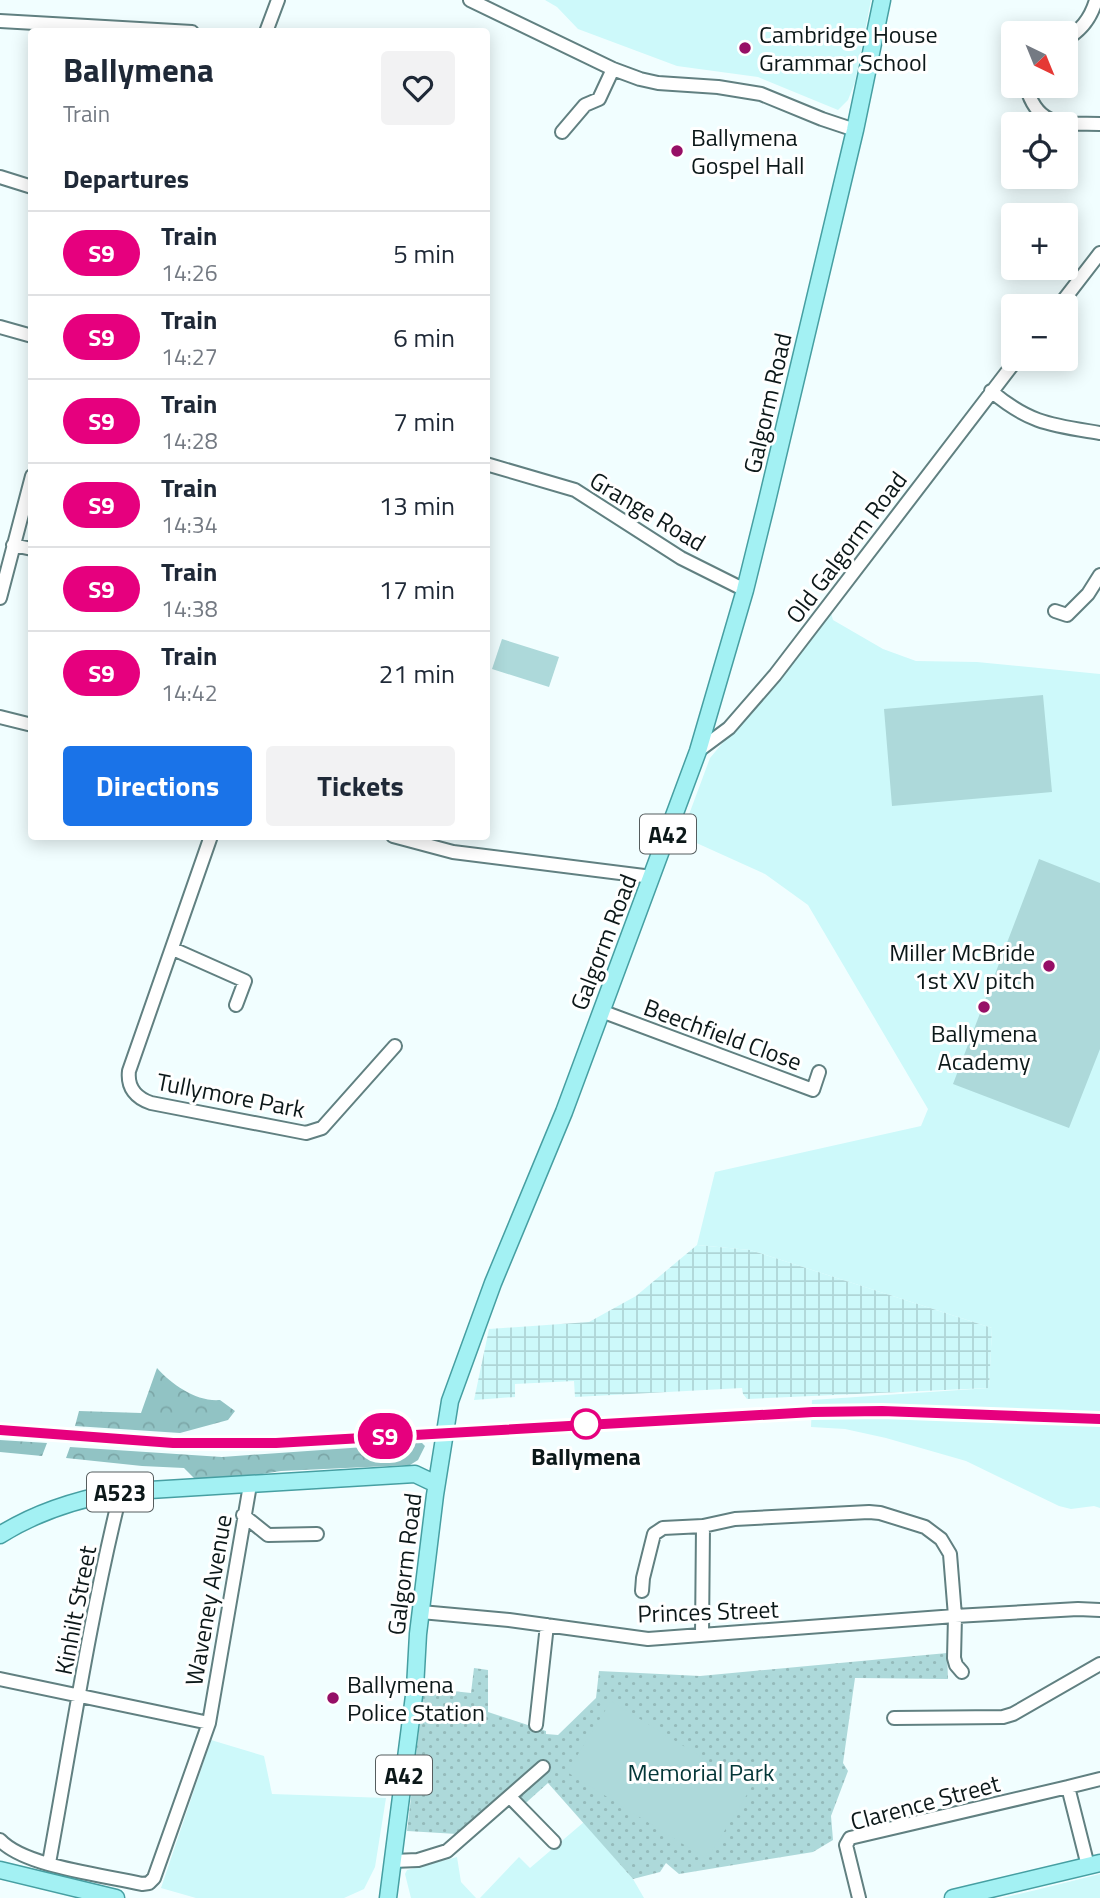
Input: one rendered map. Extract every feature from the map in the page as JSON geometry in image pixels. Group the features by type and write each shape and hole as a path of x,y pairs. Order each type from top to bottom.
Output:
{"main road":[{"name":"Galgorm Road","path":"392,1884 421,1612 446,1416 457,1378 564,1112 698,751 745,590 855,130 882,0"},
{"name":"A523","path":"0,1535 53,1508 117,1492 415,1474 440,1460"},
{"name":"A523","path":"415,1474 436,1484"},
{"path":"953,1898 1094,1864"},
{"path":"0,1870 116,1898"},
{"path":"376,1898 392,1884"}],"street":[{"path":"268,28 278,0"},
{"path":"470,0 613,69 659,83 718,87 761,94 855,130"},
{"path":"1078,31 1088,20 1096,0"},
{"path":"0,21 122,28"},
{"path":"562,132 585,105 599,99 613,69"},
{"path":"1031,98 1036,109 1054,122 1100,124"},
{"path":"0,177 28,186"},
{"path":"1069,294 1100,253"},
{"path":"1086,272 1100,279"},
{"path":"0,327 28,335"},
{"name":"Old Galgorm Road","path":"698,751 729,728 775,675 1007,371"},
{"path":"991,391 1009,406 1032,419 1100,433"},
{"name":"Grange Road","path":"490,465 575,490 681,558 745,590"},
{"path":"0,598 28,491"},
{"path":"13,545 28,548"},
{"path":"1055,611 1067,615 1088,594 1100,575"},
{"path":"0,717 28,724"},
{"name":"Tullymore Park","path":"210,840 129,1071 129,1084 143,1100 259,1125 314,1132 322,1128 395,1045"},
{"path":"408,840 453,852 652,877"},
{"path":"173,949 245,981 236,1005"},
{"name":"Beechfield Close","path":"601,1011 813,1090 818,1072"},
{"name":"Waveney Avenue","path":"49,1863 142,1884 149,1883 158,1869 209,1723 250,1485"},
{"name":"Kinhilt Street","path":"49,1863 80,1694 86,1646 118,1503 117,1492"},
{"path":"642,1591 654,1534 663,1528 703,1526 735,1519 880,1513 920,1524 940,1537 950,1553 955,1616 954,1658 962,1672"},
{"path":"243,1515 268,1535 317,1534"},
{"path":"702,1635 703,1526"},
{"name":"Princes Street","path":"421,1612 648,1639 955,1616 1100,1610"},
{"path":"536,1725 547,1625"},
{"path":"894,1718 1003,1717 1013,1714 1100,1664"},
{"path":"0,1679 209,1723"},
{"path":"392,1884 418,1860 447,1851 543,1767"},
{"name":"Clarence Street","path":"859,1898 846,1845 850,1838 1100,1779"},
{"path":"1068,1787 1094,1864"},
{"path":"510,1797 554,1842"},
{"path":"0,1840 24,1856 49,1863"}],"shaded area":[{"name":"Cambridge House Grammar School","path":"545,0 871,0 855,82 848,100 838,110 758,77 677,66 578,29 557,7"},
{"name":"Ballymena Academy","path":"831,613 833,620 883,649 916,661 977,662 1100,674 1100,1508 1094,1506 1071,1509 1059,1506 966,1461 886,1438 845,1429 811,1427 812,1400 989,1388 992,1328 750,1250 697,1245 715,1172 921,1126 928,1109 808,905 765,874 681,836 710,758"},
{"path":"697,1245 750,1250 992,1328 989,1388 747,1399 742,1388 575,1397 574,1381 515,1384 515,1397 474,1400 489,1329 589,1322 636,1296"},
{"path":"211,1740 264,1756 272,1794 386,1798 375,1867 364,1889 344,1898 196,1898 161,1888"},
{"path":"584,1822 633,1879 644,1898 480,1898 519,1857 530,1868"},
{"path":"457,1857 461,1882 476,1898 411,1898 405,1874 407,1870"},
{"path":"1100,1874 1100,1898 1002,1898 1036,1890"}],"green space":[{"path":"502,639 559,657 549,687 492,669"},
{"path":"1043,695 1052,792 892,806 884,709"},
{"name":"Miller McBride 1st XV pitch","path":"1039,859 1100,883 1100,1049 1069,1128 953,1084"},
{"path":"157,1368 186,1391 203,1398 220,1400 235,1411 228,1420 180,1433 75,1426 79,1411 141,1413"},
{"path":"0,1440 47,1443 42,1456 0,1452"},
{"path":"422,1443 425,1446 418,1460 410,1465 281,1471 195,1479 184,1468 66,1458 70,1447 222,1457"},
{"name":"Memorial Park","path":"947,1653 948,1679 855,1678 843,1763 848,1771 831,1816 833,1840 813,1852 679,1874 666,1863 660,1872 633,1879 548,1783 519,1809 503,1793 457,1834 407,1831 424,1688 471,1693 474,1668 488,1670 488,1712 546,1731 546,1734 558,1735 596,1698 599,1671 700,1676"},
{"path":"611,1701 751,1788 707,1859 567,1772"}],"railway":[{"path":"0,1430 138,1440 276,1443 813,1412 882,1411 1100,1419"}],"train":[{"name":"S9","path":"0,1430 63,1437 199,1444 276,1443 813,1412 882,1411 1100,1419"}],"place":[{"name":"Cambridge House Grammar School","path":"745,48"},
{"name":"Ballymena Gospel Hall","path":"677,151"},
{"name":"Miller McBride 1st XV pitch","path":"1049,966"},
{"name":"Ballymena Academy","path":"984,1007"},
{"name":"Ballymena","path":"586,1424"},
{"name":"Ballymena Police Station","path":"333,1698"}]}
